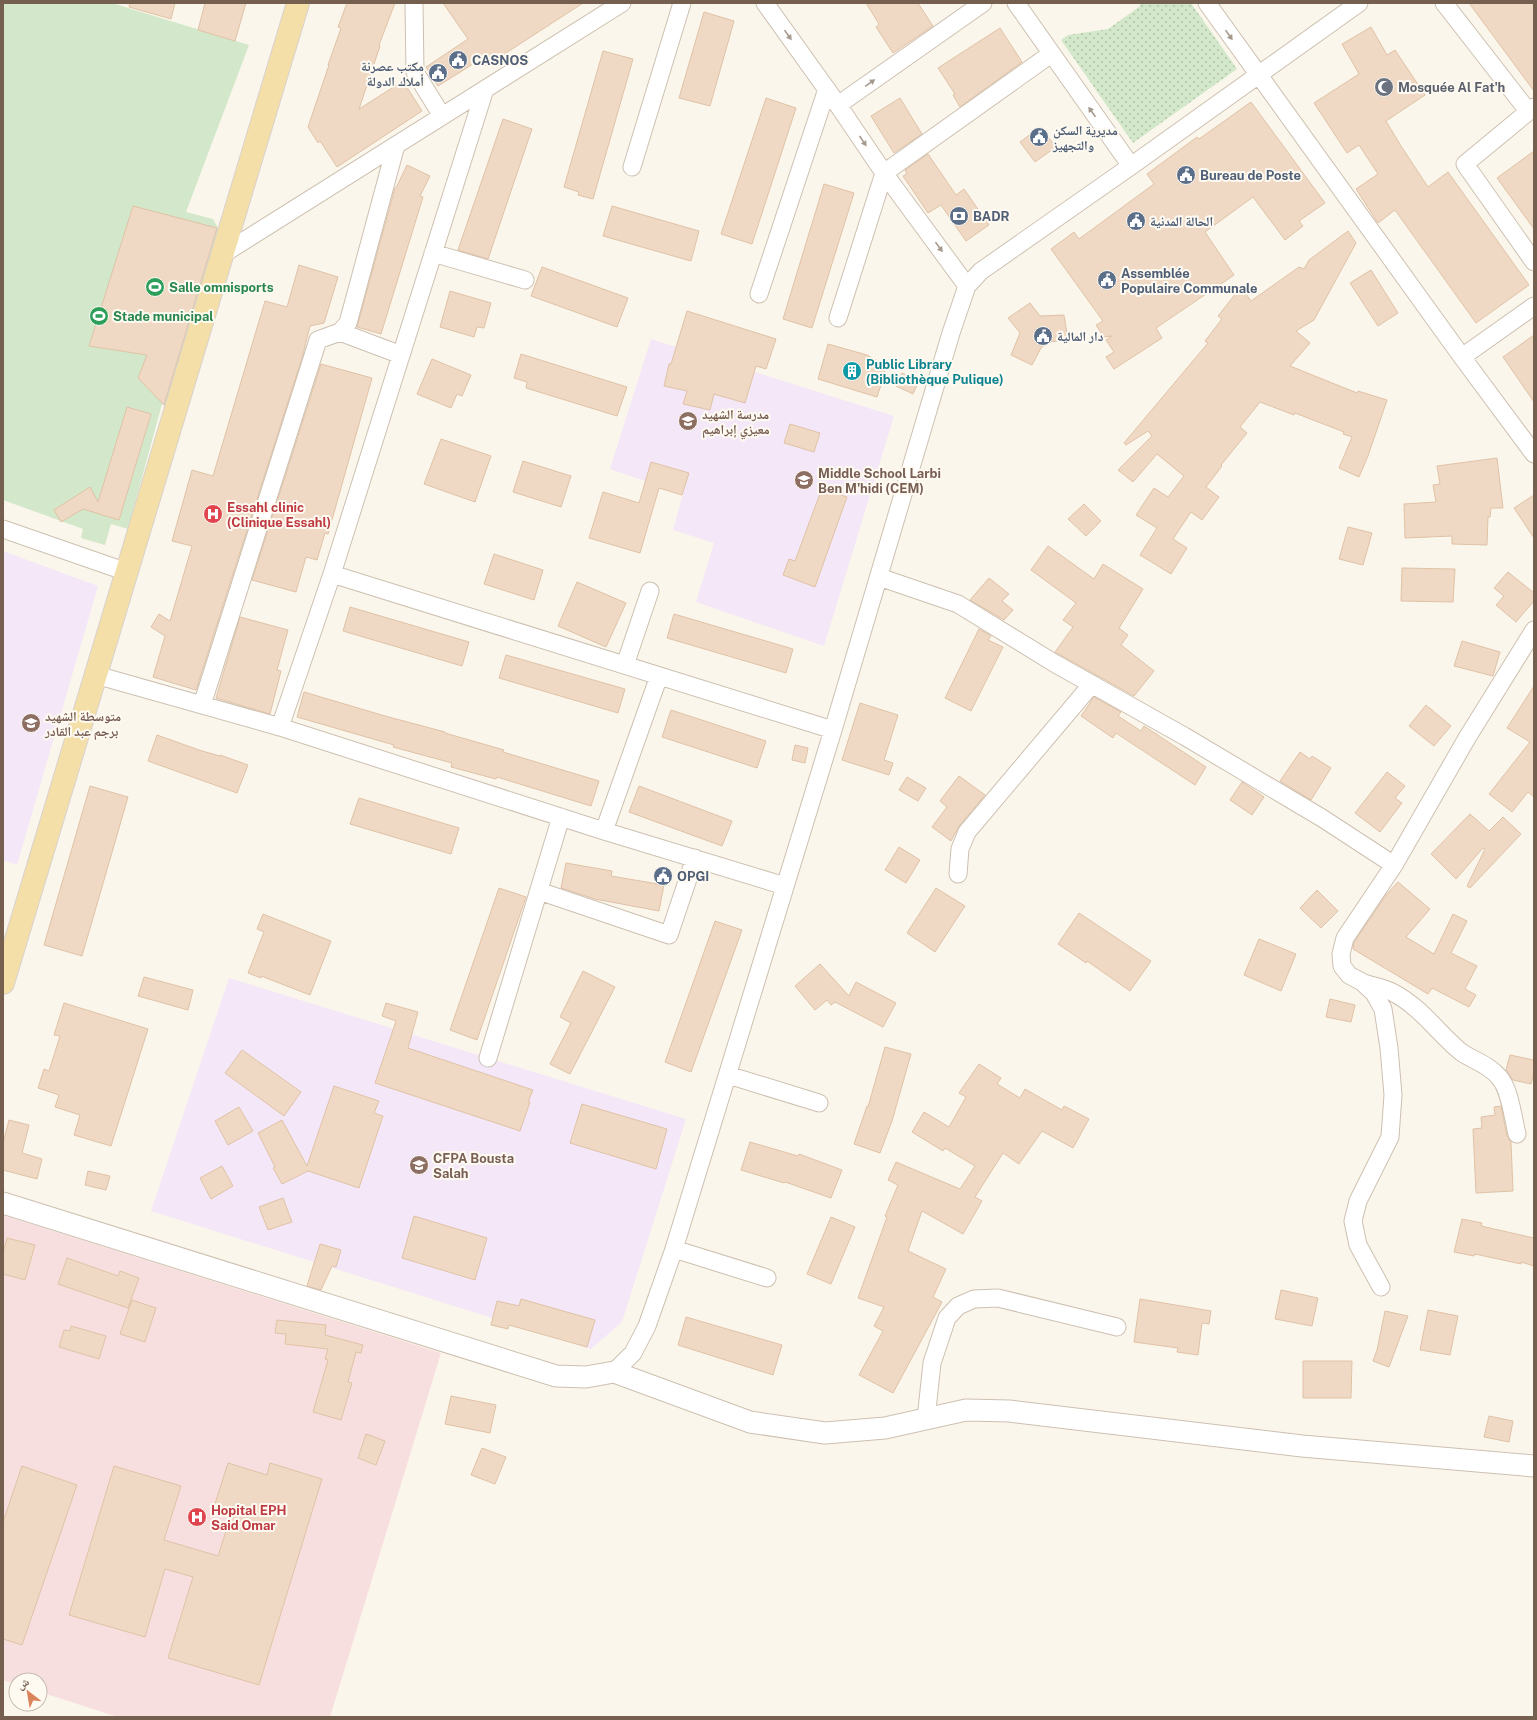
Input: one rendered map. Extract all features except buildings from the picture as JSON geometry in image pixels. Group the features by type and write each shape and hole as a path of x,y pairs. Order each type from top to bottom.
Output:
{"main road":[{"path":"3,983 298,3"}],"street":[{"path":"414,3 416,72 442,116"},
{"path":"223,254 622,3"},
{"path":"632,167 682,3"},
{"path":"766,3 884,172 967,286"},
{"path":"838,105 983,3"},
{"path":"1016,3 1131,166"},
{"path":"1207,3 1462,357 1534,454"},
{"path":"614,1372 633,1353 647,1326 674,1249 833,730 951,333 967,286 981,271 1359,3"},
{"path":"1444,3 1531,109 1465,164 1534,262"},
{"path":"838,318 884,172 1051,54"},
{"path":"280,727 332,574 485,89"},
{"path":"759,294 827,89"},
{"path":"202,705 318,340 340,332 348,323 396,145"},
{"path":"433,253 525,280"},
{"path":"1462,357 1534,306"},
{"path":"340,332 401,355"},
{"path":"3,529 127,572"},
{"path":"332,574 833,730"},
{"path":"879,577 958,604 1054,663 1191,740 1322,818 1394,865"},
{"path":"625,665 650,591"},
{"path":"1517,1134 1507,1092 1500,1077 1484,1064 1465,1054 1450,1043 1414,1006 1392,992 1362,982 1349,975 1342,966 1341,954 1345,938 1394,865 1467,738 1534,630"},
{"path":"96,675 280,727 604,831 784,886"},
{"path":"604,831 659,676"},
{"path":"958,874 960,849 967,832 1092,684"},
{"path":"488,1058 561,817"},
{"path":"539,892 669,935 695,858"},
{"path":"1362,982 1374,993 1383,1009 1389,1048 1393,1095 1390,1137 1358,1201 1353,1221 1358,1245 1381,1287"},
{"path":"728,1075 819,1103"},
{"path":"3,1203 556,1376 586,1378 614,1372 750,1422 825,1433 885,1428 966,1410 1009,1411 1302,1446 1534,1466"},
{"path":"674,1249 766,1278"},
{"path":"926,1419 932,1363 947,1318 958,1306 974,1299 998,1298 1117,1327"}],"shaded area":[{"name":"Middle School Larbi Ben M'hidi (CEM)","path":"651,339 894,416 824,646 696,602 714,543 673,530 683,494 610,469"},
{"name":"متوسطة الشهيد برجم عبد القادر","path":"3,551 98,586 17,865 3,860"},
{"name":"CFPA Bousta Salah","path":"229,978 686,1119 622,1322 591,1349 151,1211"},
{"name":"Hopital EPH Said Omar","path":"3,1215 441,1353 330,1717 118,1717 48,1695 48,1672 8,1672 8,1682 3,1680"}],"green space":[{"name":"Stade municipal","path":"3,3 112,3 249,45 186,212 213,219 218,228 169,410 162,404 128,529 111,524 105,545 81,538 83,529 3,500"},
{"path":"1141,3 1191,3 1237,69 1133,143 1061,40 1068,35 1108,29 1139,7"}],"place":[{"name":"CASNOS","path":"458,60"},
{"name":"مكتب عصرنة أملاك الدولة","path":"438,73"},
{"name":"Mosquée Al Fat'h","path":"1384,87"},
{"name":"مديرية السكن والتجهيز","path":"1039,137"},
{"name":"Bureau de Poste","path":"1186,175"},
{"name":"BADR","path":"959,216"},
{"name":"الحالة المدنية","path":"1136,221"},
{"name":"Assemblée Populaire Communale","path":"1107,280"},
{"name":"Salle omnisports","path":"155,287"},
{"name":"Stade municipal","path":"99,316"},
{"name":"دار المالية","path":"1043,336"},
{"name":"Public Library (Bibliothèque Pulique)","path":"852,371"},
{"name":"مدرسة الشهيد معيزي إبراهيم","path":"688,421"},
{"name":"Middle School Larbi Ben M'hidi (CEM)","path":"804,480"},
{"name":"Essahl clinic (Clinique Essahl)","path":"213,514"},
{"name":"متوسطة الشهيد برجم عبد القادر","path":"31,723"},
{"name":"OPGI","path":"663,876"},
{"name":"CFPA Bousta Salah","path":"419,1165"},
{"name":"Hopital EPH Said Omar","path":"197,1517"}]}
